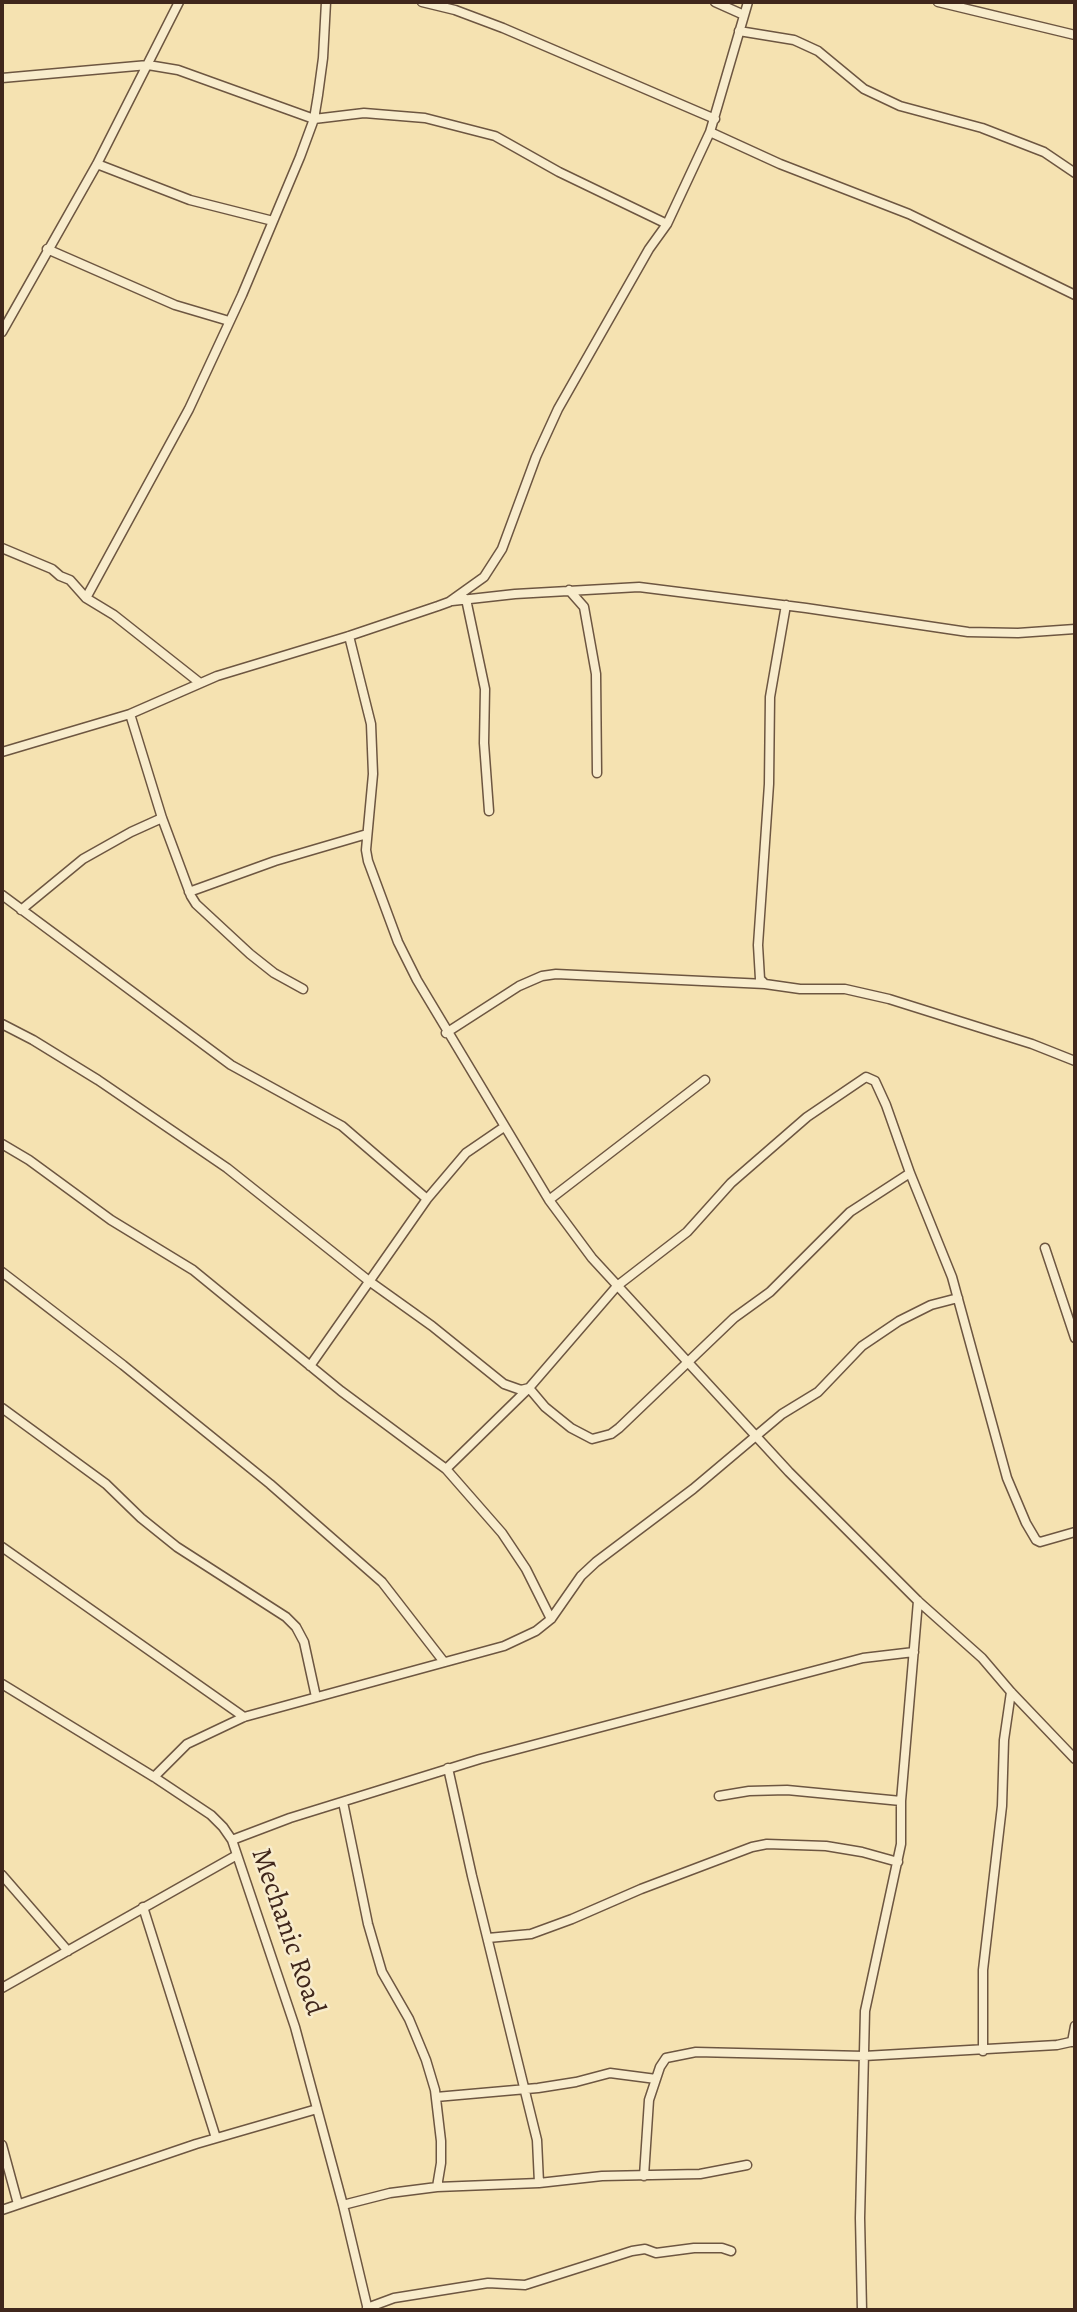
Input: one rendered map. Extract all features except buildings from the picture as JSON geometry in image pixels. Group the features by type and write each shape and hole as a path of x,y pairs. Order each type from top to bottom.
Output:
{"street":[{"path":"2,332 97,164 179,2"},
{"path":"86,598 189,409 273,221 314,119 323,58 326,2"},
{"path":"422,2 455,10 503,28 715,119"},
{"path":"715,2 744,15"},
{"path":"449,602 484,576 494,564 558,409 649,249 667,224 715,119 748,2"},
{"path":"938,2 1075,35"},
{"path":"739,31 794,40 818,51 864,89 900,106 982,128 1044,152 1075,173"},
{"path":"2,78 148,65 178,70 314,119 355,113 408,115 475,130 514,145 559,172 667,224"},
{"path":"710,132 780,164 909,214 1075,295"},
{"path":"97,164 190,201 273,221"},
{"path":"47,249 175,305 229,321"},
{"path":"2,548 52,569 70,580 86,598 114,615 200,683"},
{"path":"2,752 130,714 200,683 449,602 466,599 639,587 968,632 1075,629"},
{"path":"569,590 584,607 596,674 597,773"},
{"path":"466,599 485,689 484,743 489,811"},
{"path":"765,984 760,979 758,970 758,945 769,784 769,710 786,605"},
{"path":"349,636 371,724 373,774 368,861 398,942 446,1033 549,1199 571,1232 617,1286 757,1436 918,1601 982,1658 1075,1759"},
{"path":"130,714 162,818 196,904 250,954 274,973 303,989"},
{"path":"21,910 83,859 162,818"},
{"path":"189,892 275,861 368,834"},
{"path":"2,895 231,1065 342,1126 427,1199"},
{"path":"446,1033 519,986 541,976 556,974 765,984 800,989 845,989 888,999 1032,1044 1075,1061"},
{"path":"2,1024 122,1095 227,1168 369,1282 432,1325 504,1384 521,1390 529,1388"},
{"path":"446,1469 529,1388 617,1286 687,1232 731,1183 807,1117 866,1077 875,1081 886,1105 952,1277 1007,1478 1026,1523 1040,1542 1075,1532"},
{"path":"549,1199 705,1080"},
{"path":"310,1366 427,1199 466,1153 504,1127"},
{"path":"2,1144 29,1160 111,1220 193,1270 310,1366 446,1469 502,1533 526,1569 551,1619"},
{"path":"529,1388 571,1428 592,1439 611,1434 734,1318 770,1292 850,1212 910,1173"},
{"path":"1045,1248 1075,1338"},
{"path":"2,1272 124,1365 372,1573 444,1662"},
{"path":"154,1777 187,1744 244,1717 444,1662 522,1639 537,1631 551,1619 582,1576 596,1562 693,1489 782,1414 818,1392 862,1346 899,1321 931,1305 958,1298"},
{"path":"2,1408 106,1484 141,1518 177,1547 286,1617 296,1627 304,1642 316,1697"},
{"path":"2,1546 244,1717"},
{"path":"862,2310 860,2113 865,2011 901,1843 901,1801 918,1601"},
{"path":"232,1840 448,1769 863,1658 914,1652"},
{"name":"Mechanic Road","path":"2,1684 211,1815 232,1840 295,2027 343,2205 367,2309"},
{"path":"983,2051 983,1970 1002,1805 1004,1740 1011,1692"},
{"path":"448,1769 537,2140 539,2183"},
{"path":"719,1796 749,1791 787,1790 901,1801"},
{"path":"343,1802 368,1924 379,1963 409,2019 426,2060 436,2097 441,2141 441,2163 436,2187"},
{"path":"488,1938 531,1934 640,1889 752,1847 767,1844 826,1846 898,1862"},
{"path":"2,1988 237,1855"},
{"path":"2,1875 68,1951"},
{"path":"143,1907 216,2138"},
{"path":"644,2176 649,2100 666,2058 696,2052 864,2056 983,2051 1057,2045 1074,2041 1075,2026"},
{"path":"436,2097 576,2082 610,2073 656,2079"},
{"path":"2,2210 216,2138 317,2109"},
{"path":"2,2145 18,2204"},
{"path":"343,2205 390,2193 436,2187 539,2183 601,2176 700,2174 747,2165"},
{"path":"367,2309 394,2298 488,2283 525,2284 632,2251 645,2249 656,2253 694,2248 722,2248 731,2251"}]}
